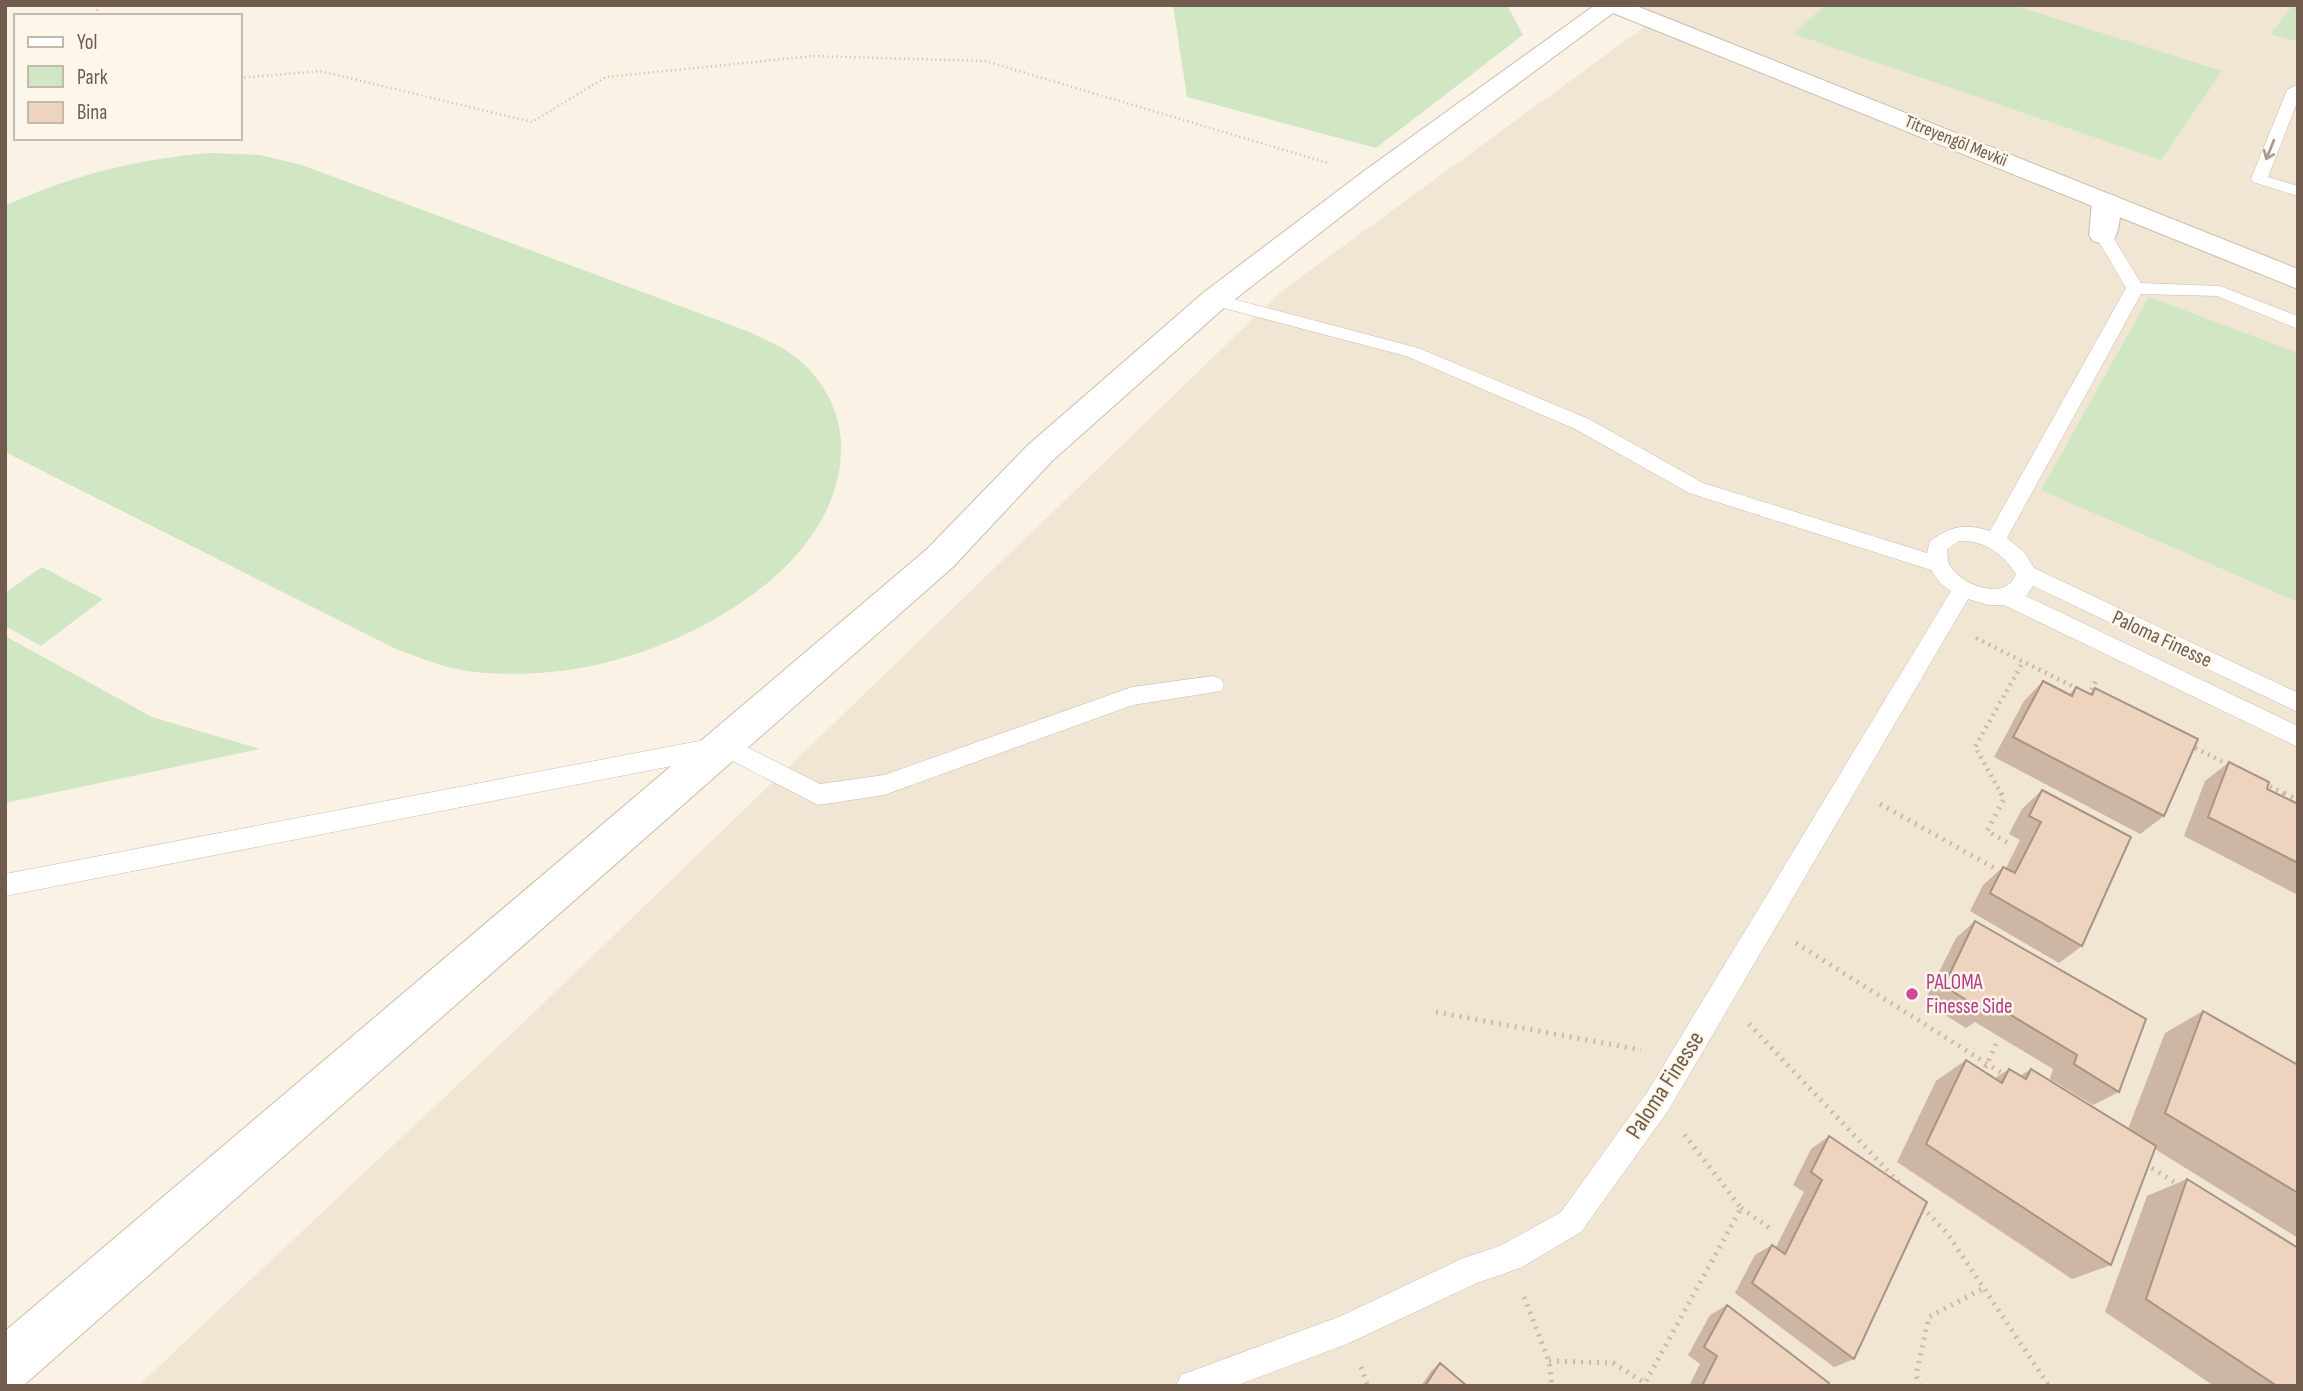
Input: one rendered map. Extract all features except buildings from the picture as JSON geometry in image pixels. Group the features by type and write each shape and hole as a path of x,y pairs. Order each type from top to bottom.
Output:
{"street":[{"path":"5,1366 940,558 1040,453 1214,300 1374,177 1611,5"},
{"name":"Titreyengöl Mevkii","path":"1611,5 2298,279"},
{"path":"2103,235 2106,201"}],"lane":[{"path":"2298,91 2294,90 2259,180 2298,191"},
{"path":"2103,235 2135,288"},
{"path":"2135,288 2220,291 2298,323"},
{"path":"2135,288 1995,540 1971,533 1954,534 1937,546 1938,564 1948,577 1964,588 1986,596 2006,596 2298,737"},
{"path":"1214,300 1412,352 1582,424 1696,488 1938,564"},
{"name":"Paloma Finesse","path":"1995,540 2016,554 2027,574 2298,703"},
{"path":"2006,596 2022,588 2027,574"},
{"name":"Paloma Finesse","path":"1192,1386 1347,1329 1472,1270 1509,1258 1571,1222 1658,1101 1964,588"},
{"path":"5,885 725,746 818,795 884,785 1132,696 1213,685"}],"path":[{"path":"242,78 320,71 532,122 606,77 813,56 985,61 1374,177"},
{"path":"1942,621 2101,701"},
{"path":"2008,843 1987,831 2004,799 1975,747 2023,662"},
{"path":"2185,743 2233,767"},
{"path":"2257,779 2295,798"},
{"path":"1846,785 1996,869"},
{"path":"2286,805 2298,792"},
{"path":"1764,923 2011,1079"},
{"path":"1722,995 1909,1193"},
{"path":"1436,1012 1683,1059"},
{"path":"1979,1082 1996,1044"},
{"path":"1658,1101 1741,1208 1772,1230"},
{"path":"2139,1160 2186,1190"},
{"path":"1919,1203 1947,1233 2049,1386"},
{"path":"1549,1362 1612,1363 1647,1385 1741,1208"},
{"path":"1509,1258 1549,1362 1552,1386"},
{"path":"1920,1386 1916,1375 1929,1317 1984,1288"}],"shaded area":[{"path":"1631,5 2298,5 2298,1386 138,1386 523,1023 1283,290 1658,17"}],"green space":[{"path":"1173,5 1507,5 1523,35 1376,148 1187,97"},
{"path":"1825,5 2013,5 2222,71 2161,160 1794,34"},
{"path":"2293,5 2298,5 2298,42 2270,34"},
{"path":"210,153 260,155 302,165 747,331 785,350 810,370 826,391 839,428 841,441 836,483 820,522 795,557 762,587 725,613 684,635 643,651 587,667 531,674 474,672 434,663 396,649 5,452 5,206 55,185 105,170 157,159"},
{"path":"2149,297 2298,353 2298,602 2041,490"},
{"path":"42,567 103,599 41,646 5,626 5,593"},
{"path":"5,636 152,717 260,749 5,803"}],"place":[{"name":"PALOMA Finesse Side","path":"1912,994"}]}
